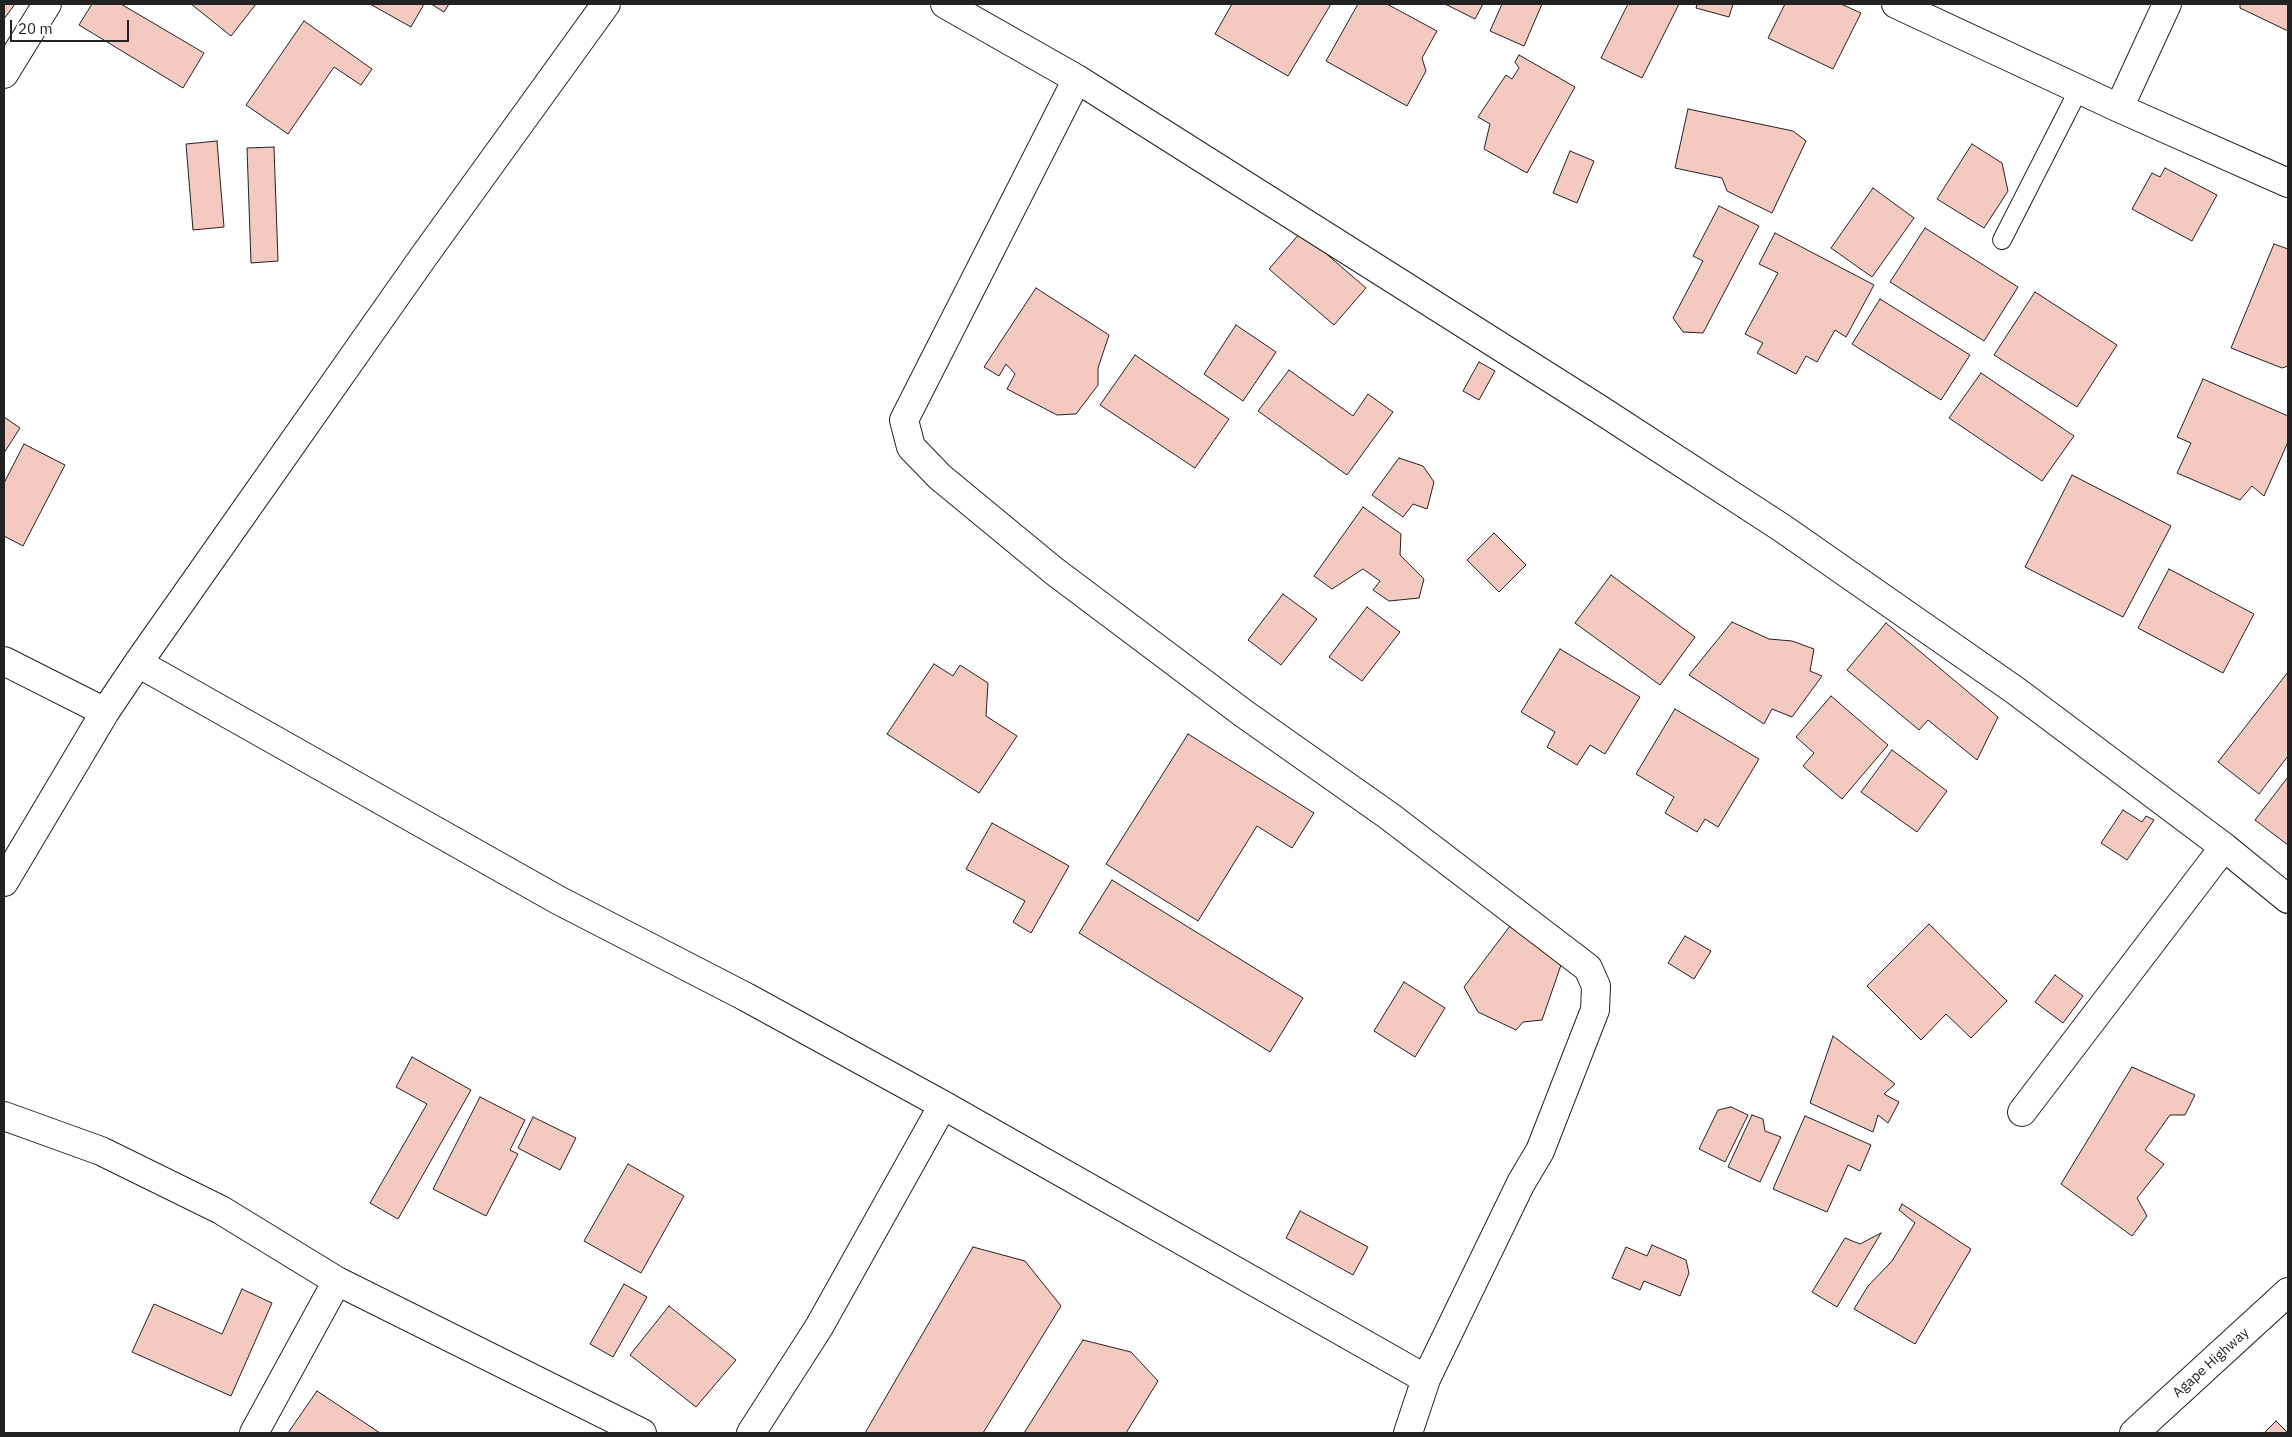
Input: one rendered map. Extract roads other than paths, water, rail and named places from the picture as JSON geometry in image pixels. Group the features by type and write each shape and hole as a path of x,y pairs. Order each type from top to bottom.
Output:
{"street":[{"path":"4,74 47,4"},
{"path":"4,882 105,712 138,663 424,256 606,4"},
{"path":"945,4 1076,79 1590,403 1782,528 2016,691 2224,847 2288,899"},
{"path":"1896,4 2119,108 2288,183"},
{"path":"2119,108 2167,4"},
{"path":"1076,79 904,420 911,447 940,477 1054,571 1243,713 1389,816 1588,968 1596,986 1595,1010 1540,1151 1522,1183 1426,1379 1408,1433"},
{"path":"4,661 105,712"},
{"path":"138,663 558,900 746,997 943,1106 1426,1379"},
{"path":"2022,1112 2224,847"},
{"path":"751,1433 819,1327 943,1106"},
{"path":"4,1116 101,1151 221,1210 337,1281 642,1433"},
{"path":"254,1433 337,1281"},
{"name":"Agape Highway","path":"2134,1433 2288,1292"}],"lane":[{"path":"2002,240 2079,89"}]}
